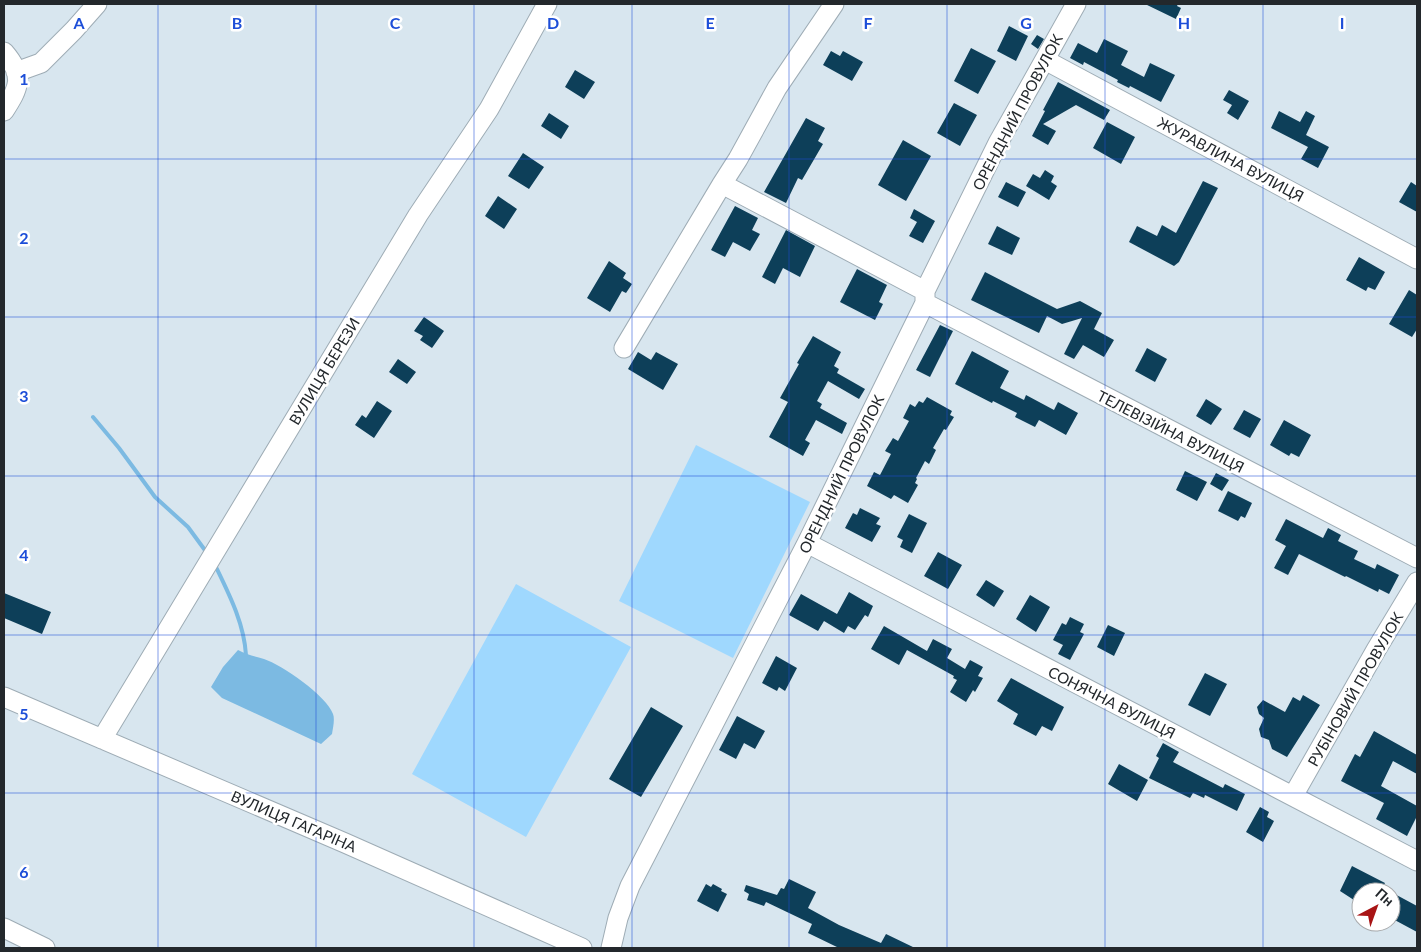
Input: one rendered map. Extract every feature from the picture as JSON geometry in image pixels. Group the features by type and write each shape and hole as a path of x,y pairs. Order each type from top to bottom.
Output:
{"street":[{"path":"16,72 41,63 97,4"},
{"name":"ВУЛИЦЯ БЕРЕЗИ","path":"102,739 418,215 489,109 547,4"},
{"path":"624,348 738,159 777,88 834,4"},
{"name":"ОРЕНДНИЙ ПРОВУЛОК","path":"611,948 618,918 630,886 807,543 998,143 1076,4"},
{"path":"4,52 12,61 16,72 17,84 14,96 4,111"},
{"name":"ЖУРАВЛИНА ВУЛИЦЯ","path":"1045,60 1417,258"},
{"name":"ТЕЛЕВІЗІЙНА ВУЛИЦЯ","path":"722,184 925,297 1417,558"},
{"name":"СОНЯЧНА ВУЛИЦЯ","path":"807,543 1417,861"},
{"name":"РУБІНОВИЙ ПРОВУЛОК","path":"1293,796 1417,582"},
{"name":"ВУЛИЦЯ ГАГАРІНА","path":"4,697 345,843 582,948"},
{"path":"4,928 44,948"}],"shaded area":[{"path":"696,445 810,502 733,658 619,601"},
{"path":"516,584 631,647 526,837 412,774"},
{"path":"238,650 272,662 313,690 333,714 332,734 321,744 222,698 211,687 223,667"}],"building":[{"path":"1145,4 1178,4 1177,6 1181,8 1176,19"},
{"path":"1009,26 1028,36 1016,61 997,51"},
{"path":"1037,35 1044,39 1038,49 1031,44"},
{"path":"1104,39 1128,51 1121,65 1144,77 1150,63 1175,75 1161,102 1130,86 1129,88 1117,82 1118,80 1084,62 1083,65 1070,58 1078,43 1097,53"},
{"path":"971,48 996,61 978,94 954,81"},
{"path":"831,51 840,56 843,51 863,62 852,81 823,65"},
{"path":"575,70 595,82 584,99 565,87"},
{"path":"1058,82 1110,110 1104,120 1076,105 1043,124 1056,131 1048,145 1032,136"},
{"path":"1229,90 1249,101 1238,120 1227,113 1232,105 1223,100"},
{"path":"954,103 977,115 960,146 937,133"},
{"path":"1279,111 1300,122 1306,111 1315,116 1306,135 1329,147 1318,168 1301,159 1308,147 1271,128"},
{"path":"549,113 569,126 561,139 541,126"},
{"path":"806,118 825,128 818,141 823,144 802,180 798,178 786,203 764,192"},
{"path":"1107,122 1135,137 1121,164 1093,148"},
{"path":"903,140 931,156 906,201 878,185"},
{"path":"523,153 544,167 529,189 508,176"},
{"path":"1045,170 1054,176 1051,182 1057,186 1049,200 1026,186 1033,174 1040,178"},
{"path":"1203,181 1218,188 1179,262 1174,266 1129,242 1137,226 1157,236 1162,225 1176,233"},
{"path":"1006,182 1026,192 1018,207 998,197"},
{"path":"1411,182 1417,186 1417,212 1399,202"},
{"path":"498,196 517,209 504,229 485,216"},
{"path":"735,206 758,218 752,230 760,234 750,251 733,242 725,257 711,250"},
{"path":"914,209 935,221 923,243 909,236 917,222 910,218"},
{"path":"997,226 1020,238 1012,255 988,244"},
{"path":"786,230 815,246 800,277 783,268 775,284 762,277"},
{"path":"1359,257 1385,272 1375,290 1368,287 1366,291 1346,280"},
{"path":"609,261 626,273 623,278 632,284 626,293 622,291 610,312 587,298"},
{"path":"857,269 887,285 879,302 883,304 875,320 840,302"},
{"path":"985,272 1057,309 1080,301 1102,313 1094,329 1114,340 1104,357 1083,345 1074,359 1064,354 1082,318 1062,324 1047,316 1039,333 971,300"},
{"path":"1409,290 1417,295 1417,329 1412,337 1389,324"},
{"path":"424,317 444,331 432,348 420,340 423,336 414,331"},
{"path":"940,325 953,331 930,377 916,370"},
{"path":"813,336 841,352 834,366 839,369 837,373 865,389 859,399 828,381 817,401 822,404 820,408 847,423 842,434 816,420 805,440 810,443 803,456 769,437 788,402 780,398"},
{"path":"1147,348 1167,359 1155,382 1135,371"},
{"path":"972,351 1009,371 1000,388 1024,400 1026,395 1054,410 1058,402 1078,413 1066,435 1039,420 1035,427 1015,417 1017,413 993,401 992,403 955,384"},
{"path":"638,352 651,360 656,352 678,364 663,390 628,369"},
{"path":"398,359 416,372 407,384 389,372"},
{"path":"927,397 952,411 950,415 954,417 946,430 944,429 933,448 936,450 929,464 925,461 916,478 915,483 918,485 908,503 894,495 891,499 867,486 874,472 880,475 891,454 885,451 893,438 898,441 909,421 903,418 910,404 915,407 919,401 923,403"},
{"path":"1206,399 1222,409 1211,425 1196,416"},
{"path":"377,401 392,411 374,438 355,425 362,415 366,418"},
{"path":"1244,410 1261,419 1250,438 1233,429"},
{"path":"1284,420 1311,435 1299,457 1291,453 1289,456 1270,445"},
{"path":"1185,471 1207,482 1197,501 1176,490"},
{"path":"1216,473 1229,480 1222,491 1210,484"},
{"path":"1228,491 1252,503 1245,518 1241,516 1238,521 1218,511"},
{"path":"860,508 880,518 876,524 881,526 872,542 845,528 853,513 857,515"},
{"path":"909,514 927,523 912,553 900,547 903,540 897,537"},
{"path":"1286,519 1323,538 1328,528 1341,535 1338,541 1358,551 1354,559 1375,569 1377,564 1399,575 1389,594 1379,589 1378,592 1299,554 1288,575 1274,568 1286,546 1275,540"},
{"path":"938,552 962,565 948,589 924,576"},
{"path":"986,580 1004,591 994,607 976,595"},
{"path":"849,592 873,606 868,617 865,615 855,630 848,626 844,633 824,621 818,631 789,615 801,594 837,614"},
{"path":"4,593 51,612 42,634 4,618"},
{"path":"1030,595 1050,607 1036,632 1016,619"},
{"path":"1070,617 1084,624 1080,632 1084,634 1070,660 1058,654 1063,645 1053,640 1062,623 1066,625"},
{"path":"1108,625 1125,633 1114,656 1097,647"},
{"path":"884,626 927,651 933,639 952,649 947,658 965,669 970,660 983,667 978,676 983,678 975,692 973,690 966,702 950,692 957,680 953,678 954,676 907,650 899,665 871,649"},
{"path":"776,656 797,668 785,691 779,687 777,691 762,683"},
{"path":"1205,673 1227,684 1210,716 1188,705"},
{"path":"1011,678 1064,707 1052,731 1042,726 1036,736 1013,724 1018,714 997,701"},
{"path":"1303,695 1320,705 1287,757 1272,749 1269,740 1261,737 1259,729 1264,718 1259,714 1257,707 1263,700 1285,712 1293,697 1300,701"},
{"path":"651,707 683,726 641,797 609,779"},
{"path":"737,716 765,731 755,749 744,743 736,759 719,750"},
{"path":"1374,731 1417,755 1417,774 1393,761 1381,786 1417,806 1417,816 1407,836 1376,819 1384,803 1341,781 1355,754 1360,757"},
{"path":"1163,743 1179,752 1173,762 1223,788 1225,784 1245,794 1237,811 1205,795 1204,798 1193,793 1190,798 1149,778 1159,758 1156,756"},
{"path":"1119,764 1148,780 1137,801 1108,784"},
{"path":"1260,807 1269,812 1267,817 1274,821 1263,842 1246,832"},
{"path":"1352,866 1383,882 1351,882 1351,898 1340,891"},
{"path":"789,879 816,892 808,908 839,925 881,943 886,934 915,948 839,948 808,933 812,924 766,902 764,906 747,900 749,894 744,891 746,885 777,895 781,888 784,889"},
{"path":"706,884 711,887 713,884 727,894 718,912 697,901"},
{"path":"1401,897 1417,906 1417,932 1401,923"}],"waterway":[{"path":"93,417 119,448 155,497 188,527 207,553"},
{"path":"215,565 239,620 246,655"}]}
